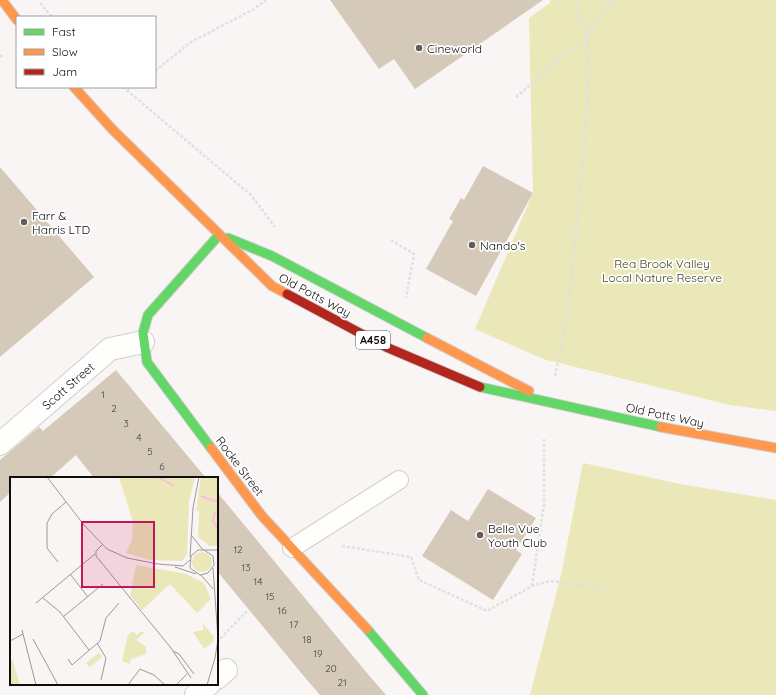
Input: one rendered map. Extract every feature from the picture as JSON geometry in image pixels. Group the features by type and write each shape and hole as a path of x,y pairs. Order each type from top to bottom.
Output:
{"main road":[{"path":"2,0 16,19"},
{"name":"Old Potts Way","path":"75,88 112,129 272,286 386,347 480,387 683,432 776,448"},
{"name":"Old Potts Way","path":"220,235 272,256 396,323 492,371 549,403"},
{"name":"Rocke Street","path":"220,235 148,315 143,328 143,342 147,362 262,516 299,544 357,617 423,695"}],"street":[{"name":"Scott Street","path":"0,444 110,349 143,342"},
{"path":"196,695 209,685"}],"lane":[{"path":"299,544 399,480"}],"path":[{"path":"37,0 51,16"},
{"path":"156,70 191,42 254,9 266,0"},
{"path":"555,376 564,333 579,204 587,113 587,36 574,0"},
{"path":"516,97 587,36 612,0"},
{"path":"124,88 251,195 278,232"},
{"path":"391,240 414,254 406,299"},
{"path":"547,373 562,378"},
{"path":"532,586 544,504 544,439"},
{"path":"299,544 411,557 419,580 487,611 532,586 550,581 606,588"},
{"path":"218,641 249,609"}],"green space":[{"name":"Rea Brook Valley Local Nature Reserve","path":"550,0 776,0 776,411 730,405 543,359 475,329 533,193 529,18 551,2"},
{"path":"583,463 680,484 776,500 776,695 530,695 561,575"}],"building":[{"name":"Cineworld","path":"330,0 543,0 415,89 394,59 379,69"},
{"name":"Nando's","path":"483,166 533,193 476,296 426,269 453,221 449,219 461,198 464,200"},
{"name":"Farr & Harris LTD","path":"0,167 94,277 0,357"},
{"path":"116,370 205,477 93,477 76,455 51,477 10,477 10,493 0,502 0,460 39,427 43,431"},
{"name":"Belle Vue Youth Club","path":"488,489 536,518 516,550 522,554 493,600 422,556 451,510 468,521"},
{"path":"218,493 386,695 320,695 218,572"}],"traffic: fast":[{"path":"211,448 147,362 143,333 148,315 219,235"},
{"path":"228,238 272,256 427,338"},
{"path":"480,387 661,427"},
{"path":"367,629 423,695"}],"traffic: slow":[{"path":"2,0 16,19"},
{"path":"75,88 112,129 272,286 287,294"},
{"path":"427,338 529,391"},
{"path":"661,427 776,448"},
{"path":"211,448 262,516 367,629"}],"traffic: jam":[{"path":"287,294 386,347 480,387"}],"place":[{"name":"Cineworld","path":"419,48"},
{"name":"Farr & Harris LTD","path":"24,222"},
{"name":"Nando's","path":"472,245"},
{"name":"Belle Vue Youth Club","path":"480,535"}]}
